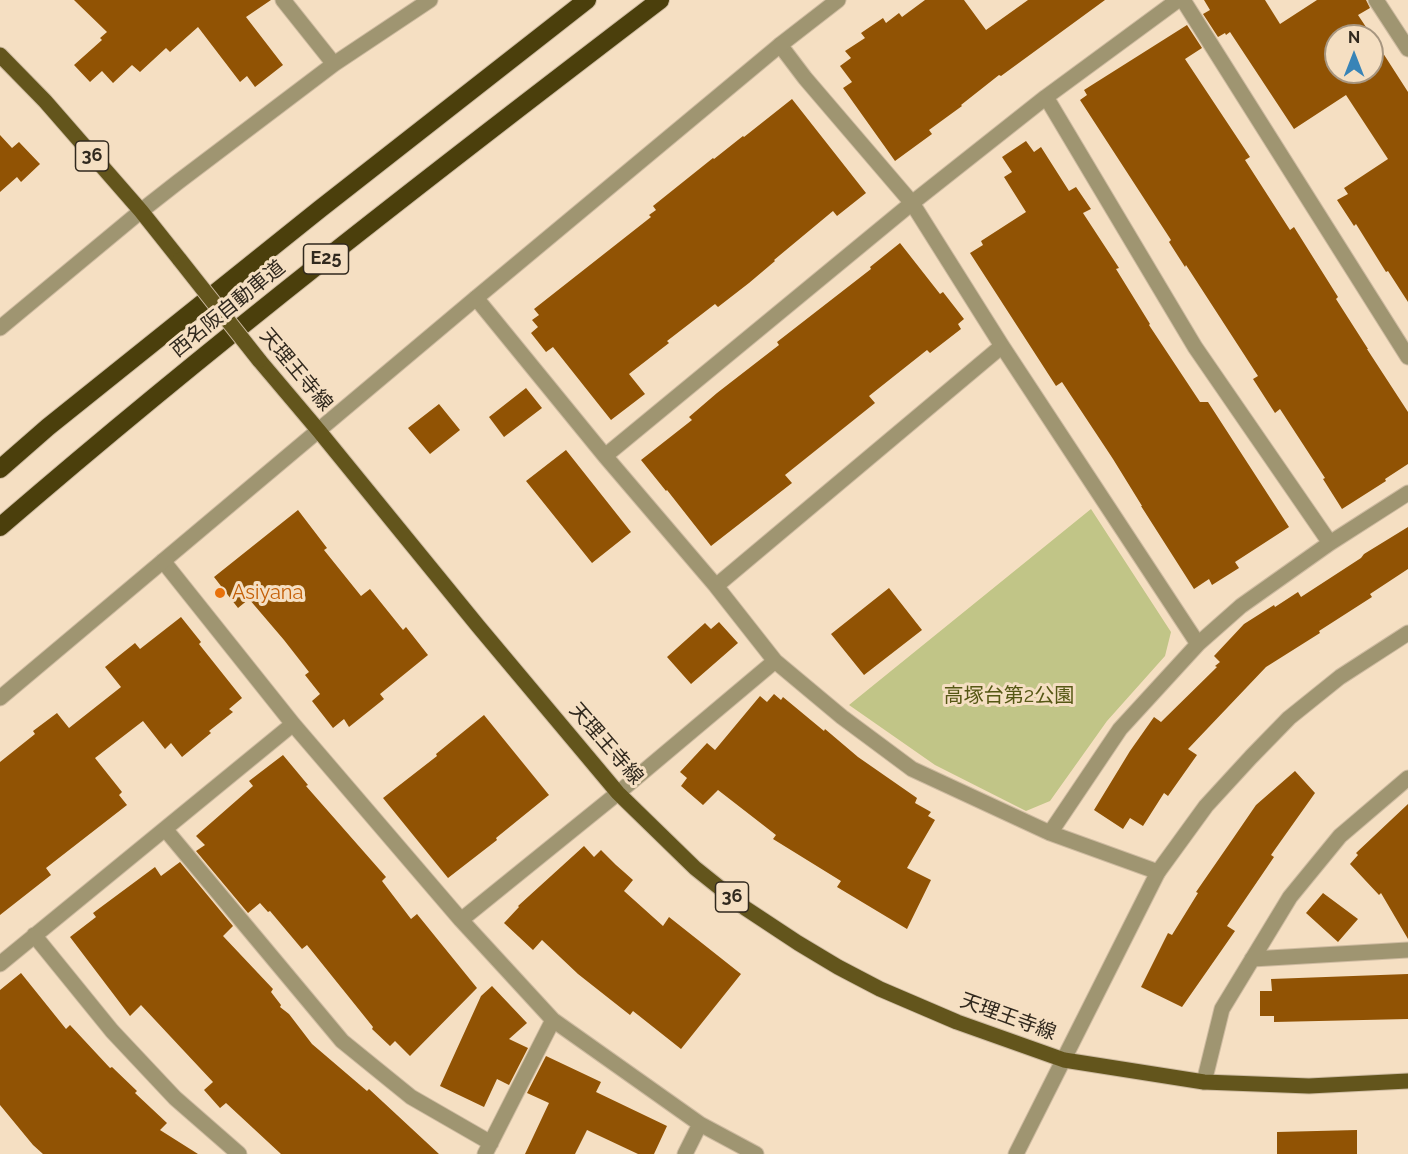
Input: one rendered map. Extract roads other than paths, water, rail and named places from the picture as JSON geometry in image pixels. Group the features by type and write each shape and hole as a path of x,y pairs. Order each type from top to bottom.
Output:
{"highway":[{"name":"西名阪自動車道","path":"0,469 48,427 310,217 587,0"},
{"name":"西名阪自動車道","path":"0,527 79,459 347,242 660,0"}],"main road":[{"name":"天理王寺線","path":"0,56 45,101 141,211 259,360 618,793 695,868 745,908 798,943 880,989 957,1022 1064,1060 1204,1082 1309,1086 1408,1081"}],"street":[{"path":"283,0 334,64"},
{"path":"0,328 141,211 334,64 430,0"},
{"path":"0,698 476,298 780,45 838,0"},
{"path":"605,456 912,203 1046,97 1178,0"},
{"path":"1183,0 1408,357"},
{"path":"1376,0 1408,50"},
{"path":"780,45 805,78 912,203 1002,346 1198,645"},
{"path":"1046,97 1195,347 1329,543"},
{"path":"476,298 605,456 716,586 775,661 842,717 912,769 1050,833 1158,872"},
{"path":"716,586 1002,346"},
{"path":"1050,833 1120,729 1198,645 1241,606 1329,543 1408,493"},
{"path":"163,561 293,724 461,920 553,1020 700,1124 756,1154"},
{"path":"1016,1154 1158,872 1206,806 1289,718 1340,677 1408,633"},
{"path":"461,920 618,793 775,661"},
{"path":"0,964 293,724"},
{"path":"1204,1082 1222,1010 1290,897 1340,836 1408,778"},
{"path":"165,828 342,1041 411,1097 488,1149 553,1020"},
{"path":"34,935 119,1040 175,1098 239,1154"},
{"path":"1252,959 1408,950"},
{"path":"685,1154 700,1124"}],"place":[{"name":"Asiyana","path":"220,593"}],"park label":[{"name":"高塚台第2公園","path":"1009,696"}]}
